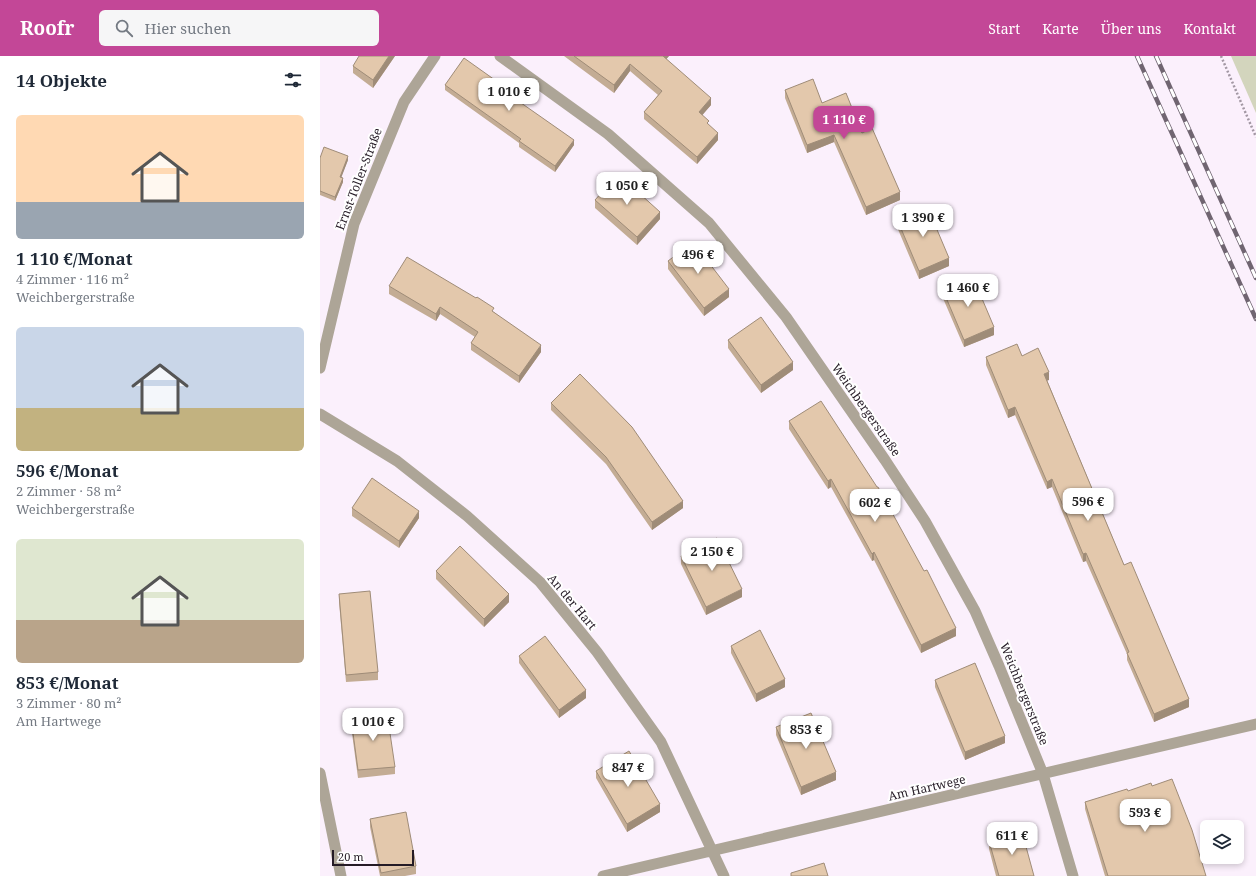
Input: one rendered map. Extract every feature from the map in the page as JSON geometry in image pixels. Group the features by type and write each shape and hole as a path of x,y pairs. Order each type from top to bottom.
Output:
{"street":[{"name":"Ernst-Toller-Straße","path":"320,368 354,224 404,102 435,56"},
{"name":"Weichbergerstraße","path":"500,56 608,134 709,223 786,317 925,520 975,612 999,666 1043,774 1073,876"},
{"name":"An der Hart","path":"320,414 397,461 467,516 540,582 597,652 661,742 724,876"},
{"name":"Am Hartwege","path":"603,876 1256,724"},
{"path":"320,773 341,876"}],"path":[{"path":"1221,56 1256,137"}],"green space":[{"path":"1231,56 1256,56 1256,113"}],"building":[{"path":"359,56 389,56 373,80 353,66"},
{"path":"574,56 663,56 711,98 699,112 709,121 707,123 718,133 697,157 644,112 662,91 630,64 614,85"},
{"path":"464,58 516,95 514,98 574,140 555,166 519,141 521,139 445,85"},
{"path":"813,79 822,103 846,93 862,133 872,128 900,192 866,207 834,135 807,145 785,90"},
{"path":"324,147 348,156 340,177 343,178 335,197 320,191 320,158"},
{"path":"618,174 660,212 637,237 595,200"},
{"path":"927,206 949,258 919,271 897,219"},
{"path":"693,242 729,289 704,308 668,261"},
{"path":"407,257 494,308 492,311 541,345 519,376 471,343 478,332 440,307 436,314 389,286"},
{"path":"972,275 994,327 964,340 942,288"},
{"path":"761,317 793,362 761,385 728,340"},
{"path":"1017,344 1022,356 1038,348 1049,372 1044,374 1124,565 1131,562 1189,699 1154,714 1127,653 1129,652 1086,553 1083,554 1052,479 1047,482 1015,407 1008,410 986,357"},
{"path":"580,374 632,427 683,501 652,522 606,457 551,403"},
{"path":"821,401 878,487 924,571 927,570 956,628 921,645 874,552 872,554 831,479 828,481 789,421"},
{"path":"372,478 419,511 399,541 352,508"},
{"path":"717,538 742,589 706,607 681,556"},
{"path":"460,546 509,594 484,619 436,571"},
{"path":"370,591 378,672 346,675 339,594"},
{"path":"760,630 785,679 756,694 731,646"},
{"path":"545,636 586,690 559,710 519,656"},
{"path":"975,663 1005,736 965,752 935,680"},
{"path":"387,713 395,767 358,770 351,718"},
{"path":"811,713 836,772 801,787 776,727"},
{"path":"629,751 660,804 627,824 596,771"},
{"path":"1172,779 1192,830 1200,856 1200,864 1202,864 1206,876 1108,876 1085,802 1127,789 1128,791 1151,783 1152,786"},
{"path":"406,812 416,866 381,873 370,819"},
{"path":"1022,832 1034,876 999,876 989,841"},
{"path":"824,863 828,876 791,876 791,873"}],"railway":[{"path":"1137,56 1256,319"},
{"path":"1156,56 1256,278"}]}
